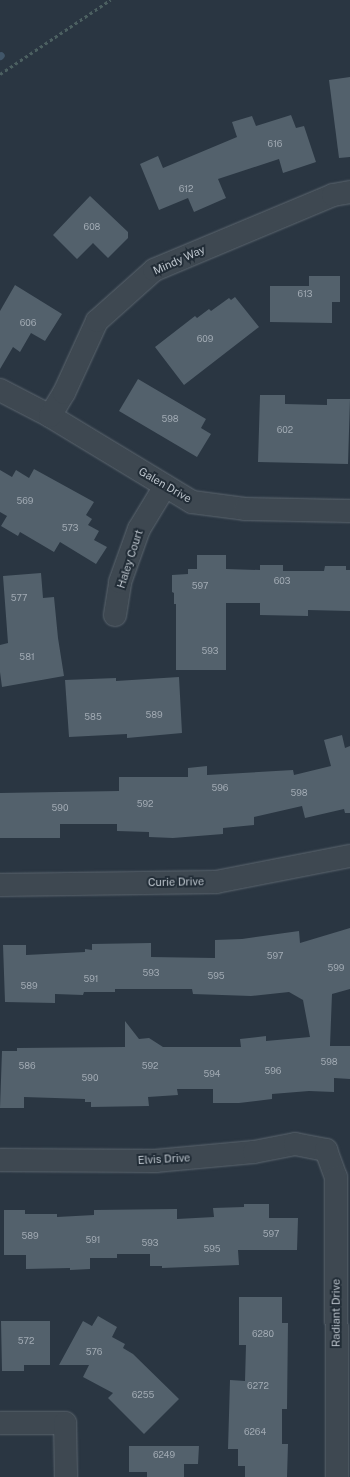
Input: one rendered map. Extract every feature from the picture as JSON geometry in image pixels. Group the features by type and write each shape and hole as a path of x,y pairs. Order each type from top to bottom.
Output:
{"street":[{"name":"Mindy Way","path":"50,416 64,393 97,321 154,270 333,195 350,192"},
{"name":"Galen Drive","path":"0,390 50,416 192,502 245,509 350,511"},
{"name":"Haley Court","path":"115,615 120,582 139,529 165,486"},
{"name":"Curie Drive","path":"0,885 216,882 350,856"},
{"name":"Elvis Drive","path":"0,1160 155,1161 254,1152 295,1144 326,1150"},
{"name":"Radiant Drive","path":"326,1150 336,1177 337,1477"},
{"path":"0,1423 66,1423 66,1477"}],"path":[{"path":"0,74 110,0"}],"building":[{"path":"350,77 350,157 339,158 329,80"},
{"path":"291,115 296,128 304,126 316,162 283,173 279,159 218,179 226,198 194,212 188,198 159,210 140,164 158,156 163,168 237,137 232,122 252,116 256,126"},
{"path":"90,196 128,232 128,238 108,258 93,243 77,259 53,235"},
{"path":"309,276 340,276 340,302 332,302 332,323 270,322 270,286 309,286"},
{"path":"15,285 62,314 45,341 31,333 20,352 13,347 0,369 0,311"},
{"path":"235,297 259,327 184,385 155,347 195,316 197,318 209,309 211,311 229,298 231,300"},
{"path":"138,379 206,419 201,428 211,434 197,457 119,411"},
{"path":"260,395 285,395 285,404 327,405 327,399 350,399 348,464 258,462"},
{"path":"34,469 94,502 86,515 92,519 88,525 99,531 94,540 107,547 96,564 60,542 54,552 20,532 18,536 1,526 7,516 0,512 0,470 12,477 16,470 29,478"},
{"path":"197,555 226,555 226,569 260,570 260,565 283,565 283,571 324,571 325,566 346,566 346,570 350,570 350,611 308,610 308,616 260,615 260,603 226,603 226,670 176,670 176,604 174,604 174,593 172,592 172,575 188,574 188,569 197,569"},
{"path":"41,573 43,598 54,597 64,676 2,687 0,672 0,645 8,643 3,576"},
{"path":"179,677 182,733 127,738 127,734 69,737 65,680 116,678 116,681"},
{"path":"342,735 345,748 350,746 350,813 345,813 344,809 305,818 302,806 254,817 254,825 223,828 223,834 173,838 149,837 149,832 117,831 117,824 60,824 60,838 0,838 0,793 119,791 119,777 188,777 188,768 207,766 207,775 293,770 294,775 331,766 324,740"},
{"path":"350,928 350,989 332,994 330,1046 350,1046 350,1079 334,1078 334,1092 309,1091 272,1094 272,1099 239,1103 213,1103 213,1089 177,1089 178,1095 148,1097 149,1106 91,1107 91,1102 85,1102 85,1099 24,1097 24,1108 0,1108 2,1051 17,1051 17,1048 125,1047 125,1021 139,1039 149,1038 163,1047 241,1047 240,1039 266,1036 266,1041 310,1037 303,1000 289,992 251,996 193,994 192,989 115,989 115,992 84,992 83,995 55,994 55,1003 5,1002 3,945 26,945 26,955 85,952 85,949 92,950 92,944 151,943 151,957 215,958 215,940 242,939 299,931 300,943"},
{"path":"244,1204 269,1204 269,1218 298,1218 297,1250 238,1250 239,1265 162,1268 162,1266 150,1266 150,1254 117,1254 117,1258 90,1258 90,1269 70,1270 70,1268 26,1269 26,1255 4,1255 4,1210 25,1210 25,1214 57,1214 57,1217 94,1215 94,1210 177,1209 177,1219 214,1217 213,1208 244,1207"},
{"path":"239,1297 282,1297 282,1323 288,1323 287,1409 282,1409 282,1444 288,1444 287,1477 245,1477 245,1466 238,1466 238,1449 228,1449 230,1380 245,1381 246,1345 239,1345"},
{"path":"98,1316 117,1327 112,1337 125,1344 123,1348 133,1354 179,1399 144,1434 108,1398 113,1393 83,1377 89,1365 59,1365 83,1321 92,1326"},
{"path":"1,1321 50,1321 50,1365 24,1365 24,1371 2,1371"},
{"path":"129,1446 199,1446 198,1464 184,1464 184,1477 147,1477 147,1472 129,1472"}]}
